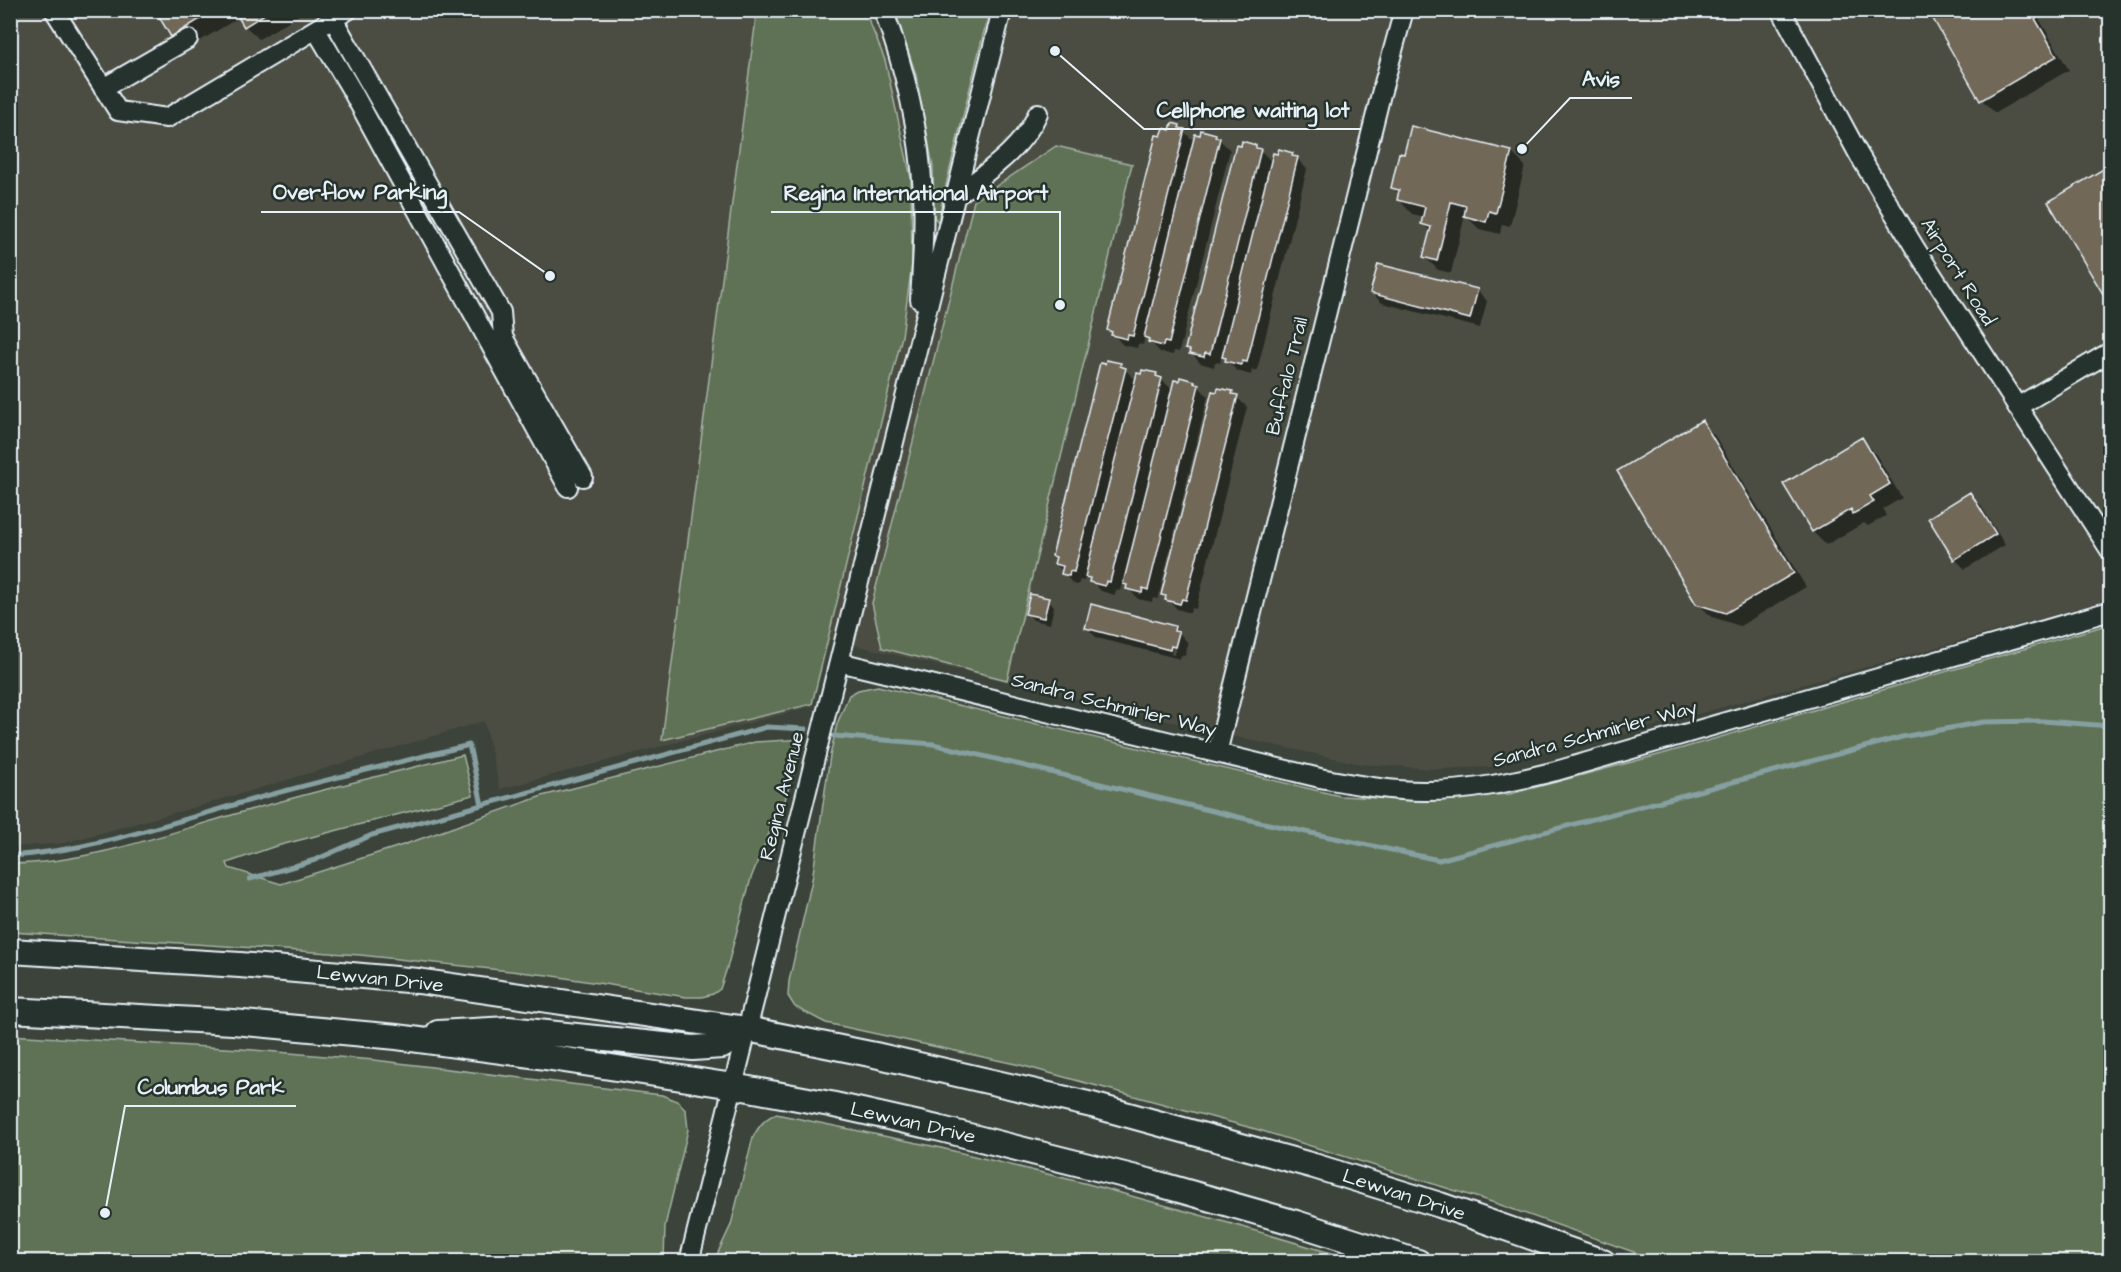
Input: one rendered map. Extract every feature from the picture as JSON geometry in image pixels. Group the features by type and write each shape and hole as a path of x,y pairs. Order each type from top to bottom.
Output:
{"main road":[{"name":"Lewvan Drive","path":"10,951 240,965 418,981 747,1029 896,1060 1111,1110 1314,1166 1440,1205 1603,1262"},
{"name":"Lewvan Drive","path":"10,1010 233,1022 397,1037 733,1086 830,1104 1137,1178 1296,1223 1418,1262"},
{"name":"Lewvan Drive","path":"397,1037 464,1030 508,1029 693,1048 722,1046 747,1029"}],"street":[{"path":"54,10 118,111 167,118 341,15 501,312 502,337 576,482 316,30"},
{"name":"Regina Avenue","path":"883,10 896,43 909,94 923,193 923,247 918,341"},
{"name":"Regina Avenue","path":"689,1262 1002,10"},
{"name":"Buffalo Trail","path":"1217,753 1378,105 1404,10"},
{"name":"Airport Road","path":"1781,10 1859,155 1915,248 2110,550"},
{"path":"103,88 188,39"},
{"path":"955,197 1011,152 1038,113"},
{"path":"2018,407 2110,352"},
{"name":"Sandra Schmirler Way","path":"839,662 1320,778 1372,787 1422,792 1514,782 2110,611"}],"shaded area":[{"path":"11,11 2110,11 2110,599 1626,734 1533,754 1492,767 1438,769 1362,764 1213,732 830,639 813,706 500,789 484,721 206,804 64,843 11,847"}],"green space":[{"path":"757,11 865,11 885,60 911,178 912,264 902,336 812,704 662,740"},
{"path":"895,11 989,11 938,222 934,217 933,167 916,75"},
{"path":"1056,146 1132,164 1007,680 882,648 872,603 974,201"},
{"path":"2110,624 2110,1261 1659,1261 1495,1203 1259,1130 1020,1065 826,1023 795,1007 788,996 789,981 812,880 830,756 837,724 849,695 858,690 878,686 1340,796 1419,800 1510,794 1662,754"},
{"path":"804,739 785,800 751,878 720,989 702,997 686,997 547,975 360,955 11,932 11,864 71,858 130,845 300,796 463,755 473,795 273,847 227,863 229,868 281,884 403,845 542,796 755,742"},
{"path":"10,1035 241,1049 374,1060 662,1095 679,1102 686,1111 688,1130 665,1226 664,1261 11,1261"},
{"path":"776,1114 937,1147 1088,1184 1358,1261 714,1261 731,1225 753,1137 763,1123"}],"building":[{"path":"155,10 215,10 171,37"},
{"path":"234,10 271,10 244,27"},
{"path":"1928,10 2030,10 2057,56 1980,101"},
{"path":"1172,123 1185,129 1133,336 1128,335 1127,339 1111,335 1112,332 1107,330 1156,135 1161,136 1164,128 1170,130"},
{"path":"1411,126 1512,151 1496,213 1489,211 1486,222 1464,216 1466,206 1451,202 1437,261 1423,257 1431,227 1421,224 1425,207 1397,200 1399,190 1391,188 1399,153 1404,154"},
{"path":"1201,130 1216,134 1215,137 1220,138 1169,343 1164,342 1163,346 1148,342 1149,339 1144,337 1195,134 1200,135"},
{"path":"1242,141 1261,149 1210,354 1205,353 1204,357 1189,354 1190,350 1185,349 1236,145 1241,146"},
{"path":"1279,149 1298,157 1247,362 1242,361 1241,365 1225,361 1226,358 1222,357 1273,153 1277,154"},
{"path":"2110,165 2110,296 2106,299 2048,202"},
{"path":"1378,264 1478,289 1470,319 1370,293"},
{"path":"1106,360 1121,363 1120,366 1126,368 1074,572 1070,571 1069,576 1061,574 1063,566 1054,564 1056,557 1052,556 1100,363 1105,364"},
{"path":"1142,370 1157,373 1156,376 1162,378 1110,582 1106,581 1105,586 1089,582 1090,578 1085,577 1137,373 1141,374"},
{"path":"1180,377 1195,381 1194,383 1199,385 1148,590 1143,588 1142,593 1126,589 1127,585 1123,584 1174,380 1179,381"},
{"path":"1218,388 1233,391 1232,394 1238,395 1186,600 1182,599 1180,604 1165,600 1166,596 1161,595 1212,391 1217,392"},
{"path":"1702,420 1794,573 1726,613 1696,604 1617,471"},
{"path":"1862,437 1890,484 1870,496 1874,502 1853,514 1851,509 1812,532 1783,484"},
{"path":"1970,492 1996,534 1954,560 1928,518"},
{"path":"1030,594 1049,598 1044,618 1025,614"},
{"path":"1091,604 1175,626 1174,631 1179,632 1175,647 1171,646 1170,650 1085,628"}],"waterway":[{"path":"834,736 933,744 1259,822 1439,860 1902,737 1983,722 2043,721 2110,726"},
{"path":"250,879 315,860 372,835 767,727 806,729"},
{"path":"10,856 102,842 278,793 469,745 482,805"}],"place":[{"name":"Cellphone waiting lot","path":"1055,51"},
{"name":"Avis","path":"1522,149"},
{"name":"Overflow Parking","path":"550,276"},
{"name":"Regina International Airport","path":"1060,305"},
{"name":"Columbus Park","path":"105,1213"}]}
